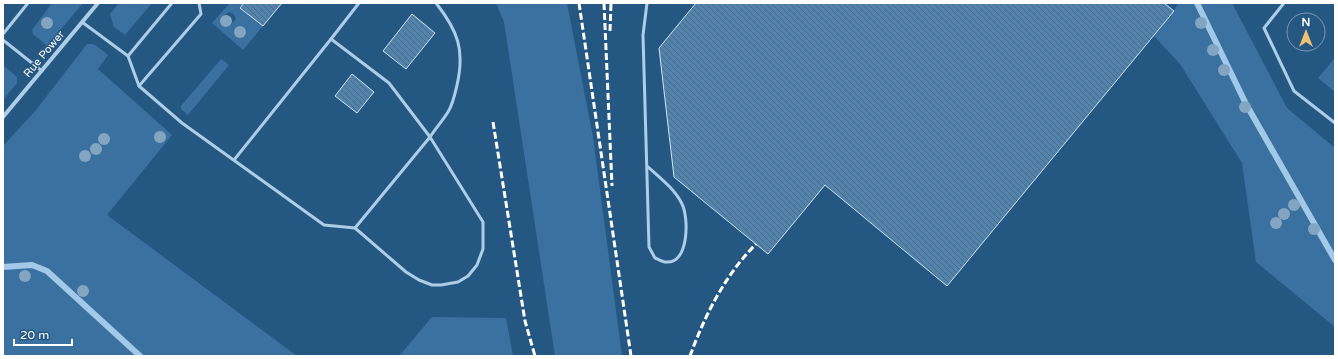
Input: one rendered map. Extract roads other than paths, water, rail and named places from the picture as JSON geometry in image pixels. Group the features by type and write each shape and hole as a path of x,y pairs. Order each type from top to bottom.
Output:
{"street":[{"name":"Rue Power","path":"3,118 98,3"}],"lane":[{"path":"3,34 28,3"},
{"path":"128,56 172,3"},
{"path":"139,86 201,14 199,3"},
{"path":"234,160 332,39 359,3"},
{"path":"355,228 430,137 449,111 455,96 460,71 461,55 458,37 452,25 436,3"},
{"path":"647,3 643,35 649,247 655,258 667,262 676,260 682,249 686,235 687,218 682,204 675,193 647,166"},
{"path":"1284,3 1264,28 1294,91 1335,124"},
{"path":"82,22 128,56 139,86 182,123 324,225 355,228 406,272 419,280 432,285 458,282 468,276 477,265 483,250 482,222 430,137 389,83 332,39"},
{"path":"3,40 42,71"}],"waterway":[{"path":"1197,3 1246,104 1335,260"},
{"path":"3,267 32,265 47,271 140,356"}],"railway":[{"path":"579,3 631,356"},
{"path":"604,3 612,186"},
{"path":"610,31 611,3"},
{"path":"493,122 525,321 535,356"},
{"path":"690,356 709,311 725,282 756,244"}]}
